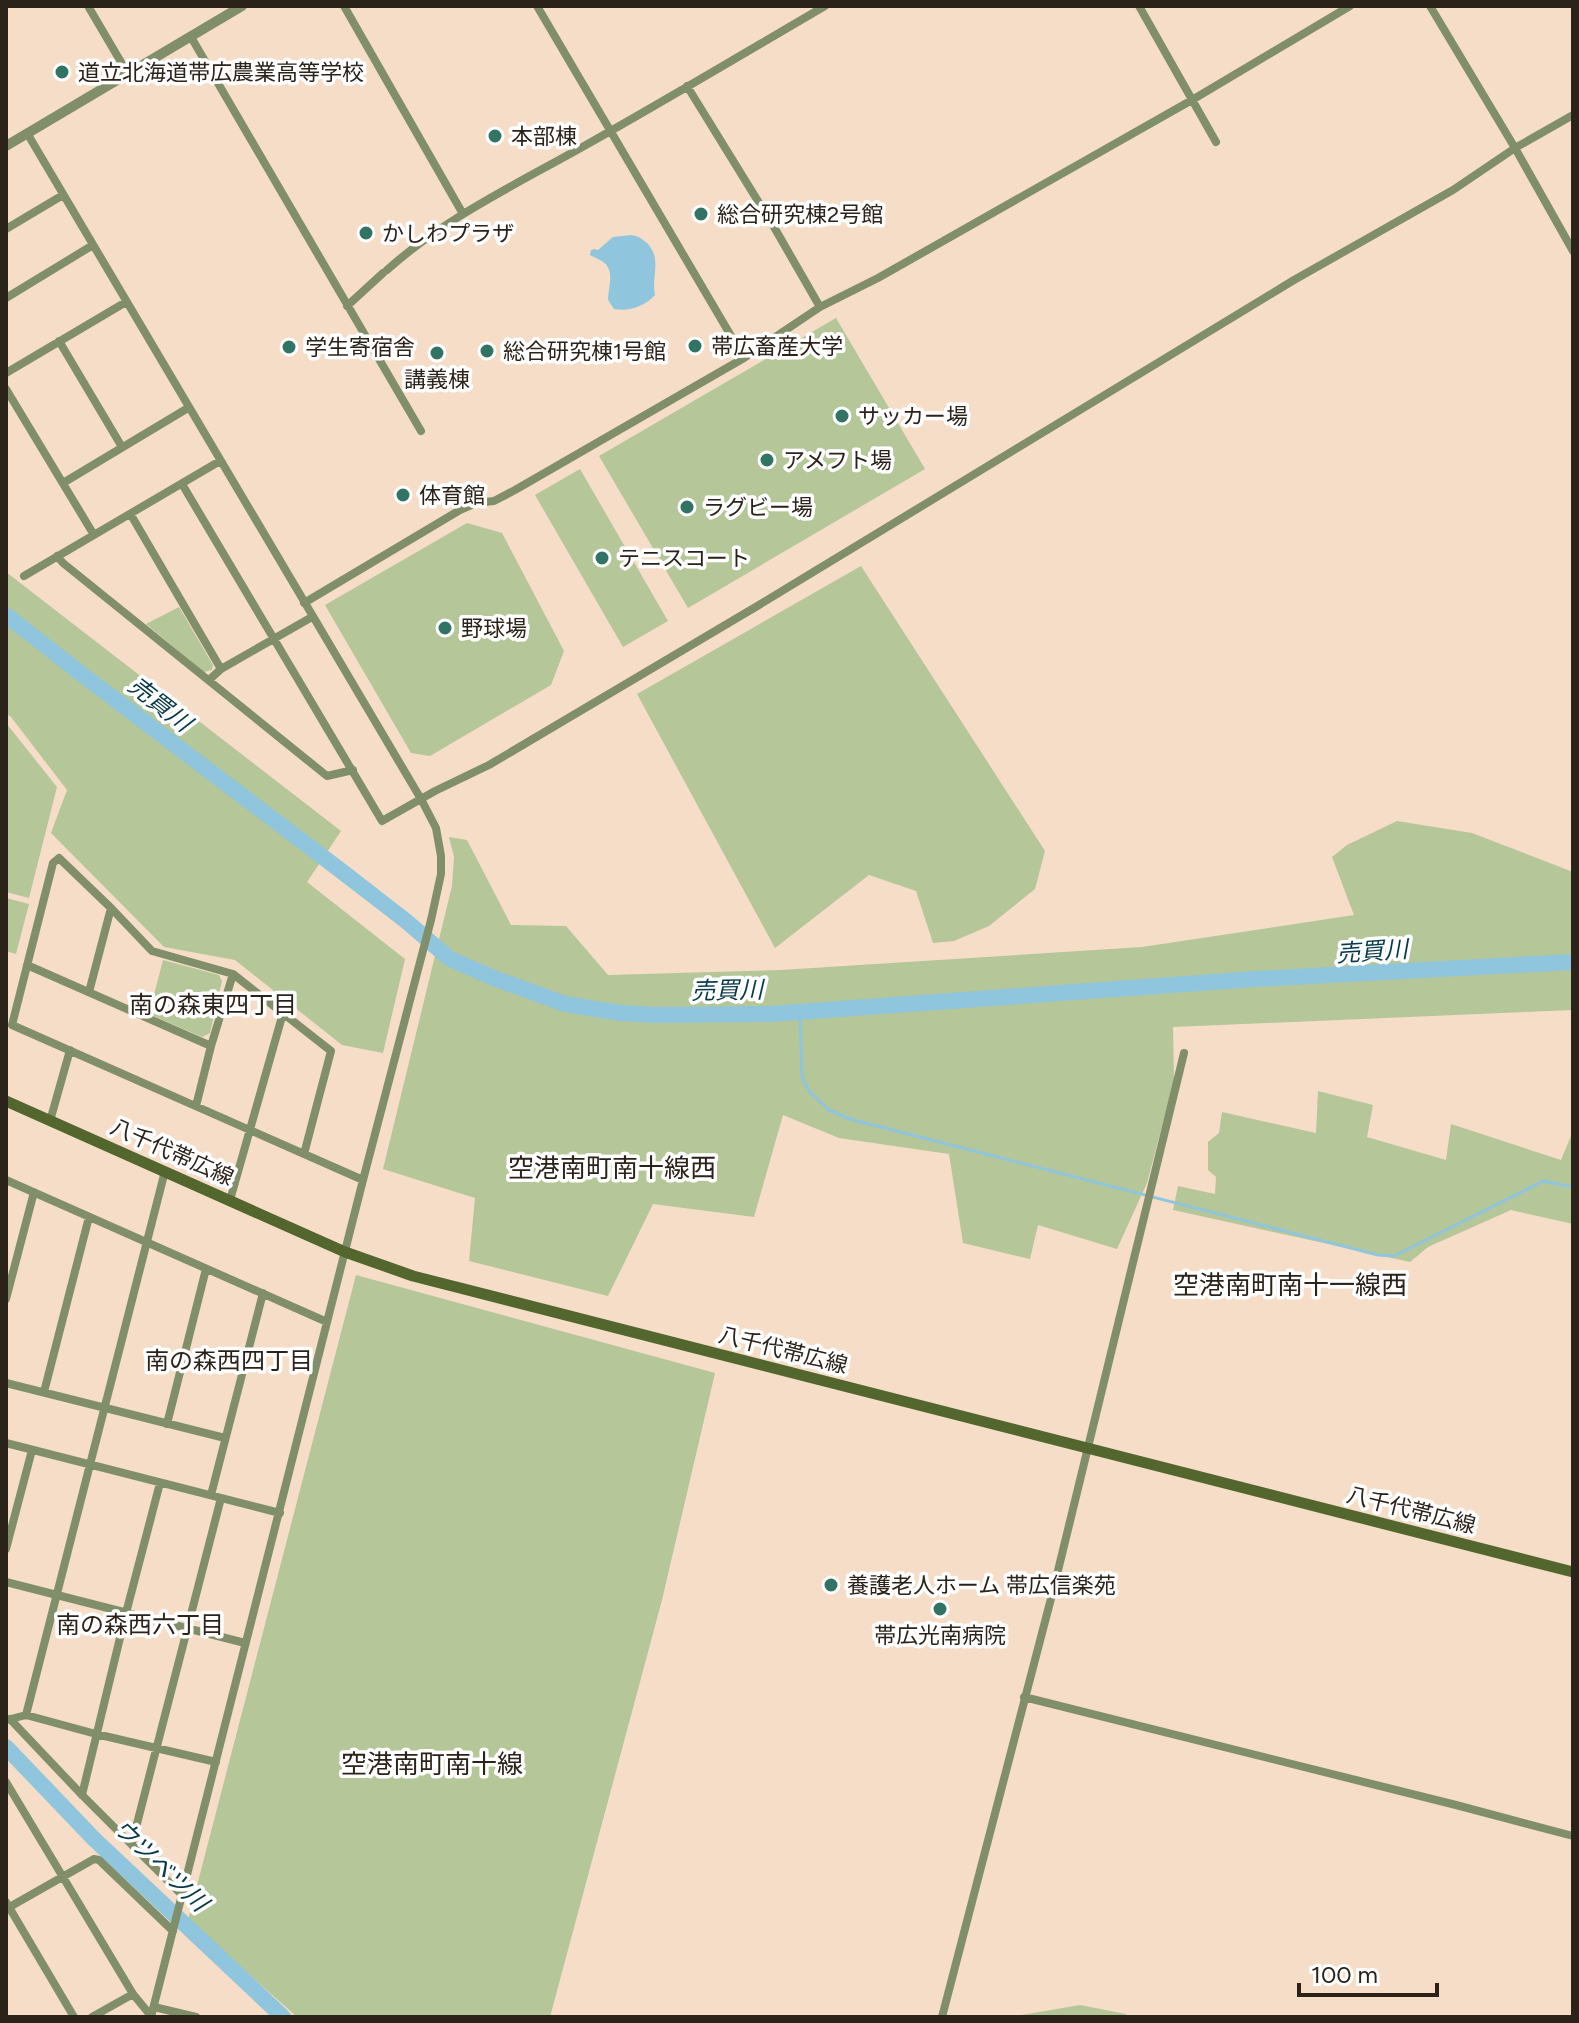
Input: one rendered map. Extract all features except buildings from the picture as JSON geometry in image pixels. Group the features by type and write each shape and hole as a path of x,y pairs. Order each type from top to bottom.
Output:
{"main road":[{"name":"八千代帯広線","path":"6,1101 345,1252 413,1276 1573,1572"}],"street":[{"path":"88,6 128,74"},
{"path":"6,146 242,6"},
{"path":"344,6 463,214"},
{"path":"537,6 744,358"},
{"path":"347,306 410,250 463,214 825,6"},
{"path":"1139,6 1216,142"},
{"path":"304,603 460,510 476,503 494,501 515,490 744,358 820,307 878,278 1192,100 1350,6"},
{"path":"1430,6 1573,251"},
{"path":"191,37 421,431"},
{"path":"687,86 820,307"},
{"path":"182,484 382,821 489,765 759,605 1294,280 1453,190 1515,148 1573,115"},
{"path":"27,133 421,799 436,828 441,856 441,874 431,920 152,2013"},
{"path":"6,229 63,195"},
{"path":"6,298 93,245"},
{"path":"6,373 126,302"},
{"path":"59,341 122,447"},
{"path":"6,389 94,535"},
{"path":"63,483 188,408"},
{"path":"24,576 220,461"},
{"path":"131,515 221,669"},
{"path":"57,556 327,776 353,770"},
{"path":"209,680 221,669 312,617"},
{"path":"304,1154 331,1051 233,974 152,951 59,858 53,863 12,1025 251,1129 304,1154 363,1180"},
{"path":"89,992 111,908"},
{"path":"27,965 211,1046"},
{"path":"196,1106 233,974"},
{"path":"230,1200 283,1013"},
{"path":"50,1121 70,1050"},
{"path":"942,2017 1054,1587 1184,1053"},
{"path":"26,1715 165,1171"},
{"path":"6,1180 327,1322"},
{"path":"6,1299 34,1192"},
{"path":"44,1392 89,1217"},
{"path":"167,1424 206,1269"},
{"path":"132,1843 188,1629 225,1438 263,1293"},
{"path":"6,1383 225,1438"},
{"path":"6,1443 280,1513"},
{"path":"6,1549 32,1450"},
{"path":"82,1795 160,1483"},
{"path":"6,1582 245,1643"},
{"path":"1024,1697 1573,1836"},
{"path":"183,1896 8,1720 26,1715 216,1762"},
{"path":"6,1782 133,1994 152,2013 196,2017"},
{"path":"74,2017 7,1906 94,1859 99,1860 173,1929"},
{"path":"92,2017 133,1994"}],"green space":[{"path":"836,318 925,469 688,608 599,456"},
{"name":"テニスコート","path":"580,469 668,621 623,647 535,495"},
{"name":"野球場","path":"467,523 502,533 564,651 551,685 430,756 411,753 325,605"},
{"path":"861,566 1045,851 1035,889 989,926 954,941 933,943 916,891 869,875 775,948 637,694"},
{"path":"6,572 341,831 307,882 405,959 383,1053 342,1045 235,960 164,947 51,833 67,790 6,713"},
{"path":"179,607 213,665 212,670 204,672 146,624"},
{"path":"6,723 57,787 29,898 6,892"},
{"path":"1397,821 1472,833 1573,872 1573,1010 1173,1027 1174,1080 1147,1183 1117,1249 1038,1225 1030,1259 963,1243 949,1154 839,1138 783,1115 754,1217 653,1204 608,1296 469,1261 475,1198 383,1169 452,886 454,857 449,837 467,840 511,925 566,926 608,975 781,970 1142,947 1354,915 1332,857 1347,845"},
{"path":"6,898 29,904 16,954 6,951"},
{"path":"163,960 219,975 222,981 210,1033 202,1037 149,1014"},
{"path":"1318,1091 1373,1105 1367,1137 1446,1160 1451,1124 1561,1160 1573,1131 1573,1224 1511,1210 1428,1247 1410,1262 1173,1210 1178,1186 1215,1194 1216,1177 1208,1170 1208,1142 1219,1133 1222,1112 1316,1133"},
{"path":"356,1275 715,1373 662,1600 550,2017 297,2017 188,1920"},
{"path":"1080,2005 1126,2014 1126,2017 1010,2017"}],"water":[{"path":"631,235 642,239 652,250 655,295 636,307 614,309 608,300 609,269 590,255 591,250 598,250 613,237"}],"waterway":[{"name":"売買川","path":"6,615 406,921 450,959 565,1004 656,1015 771,1014 1255,979 1573,962"},
{"path":"800,1012 802,1077 810,1092 829,1110 850,1119 1378,1255 1394,1256 1543,1181 1573,1187"},
{"name":"ウツベツ川","path":"6,1747 94,1839 283,2017"}],"place":[{"name":"道立北海道帯広農業高等学校","path":"62,72"},
{"name":"本部棟","path":"495,136"},
{"name":"総合研究棟2号館","path":"701,214"},
{"name":"かしわプラザ","path":"366,233"},
{"name":"帯広畜産大学","path":"695,346"},
{"name":"学生寄宿舎","path":"289,347"},
{"name":"総合研究棟1号館","path":"487,351"},
{"name":"講義棟","path":"437,353"},
{"name":"サッカー場","path":"842,416"},
{"name":"アメフト場","path":"767,460"},
{"name":"体育館","path":"403,495"},
{"name":"ラグビー場","path":"687,507"},
{"name":"テニスコート","path":"602,558"},
{"name":"野球場","path":"445,628"},
{"name":"養護老人ホーム 帯広信楽苑","path":"831,1585"},
{"name":"帯広光南病院","path":"940,1609"}],"district":[{"name":"南の森東四丁目","path":"213,1004"},
{"name":"空港南町南十線西","path":"612,1168"},
{"name":"空港南町南十一線西","path":"1290,1285"},
{"name":"南の森西四丁目","path":"229,1360"},
{"name":"南の森西六丁目","path":"140,1624"},
{"name":"空港南町南十線","path":"432,1764"}]}
